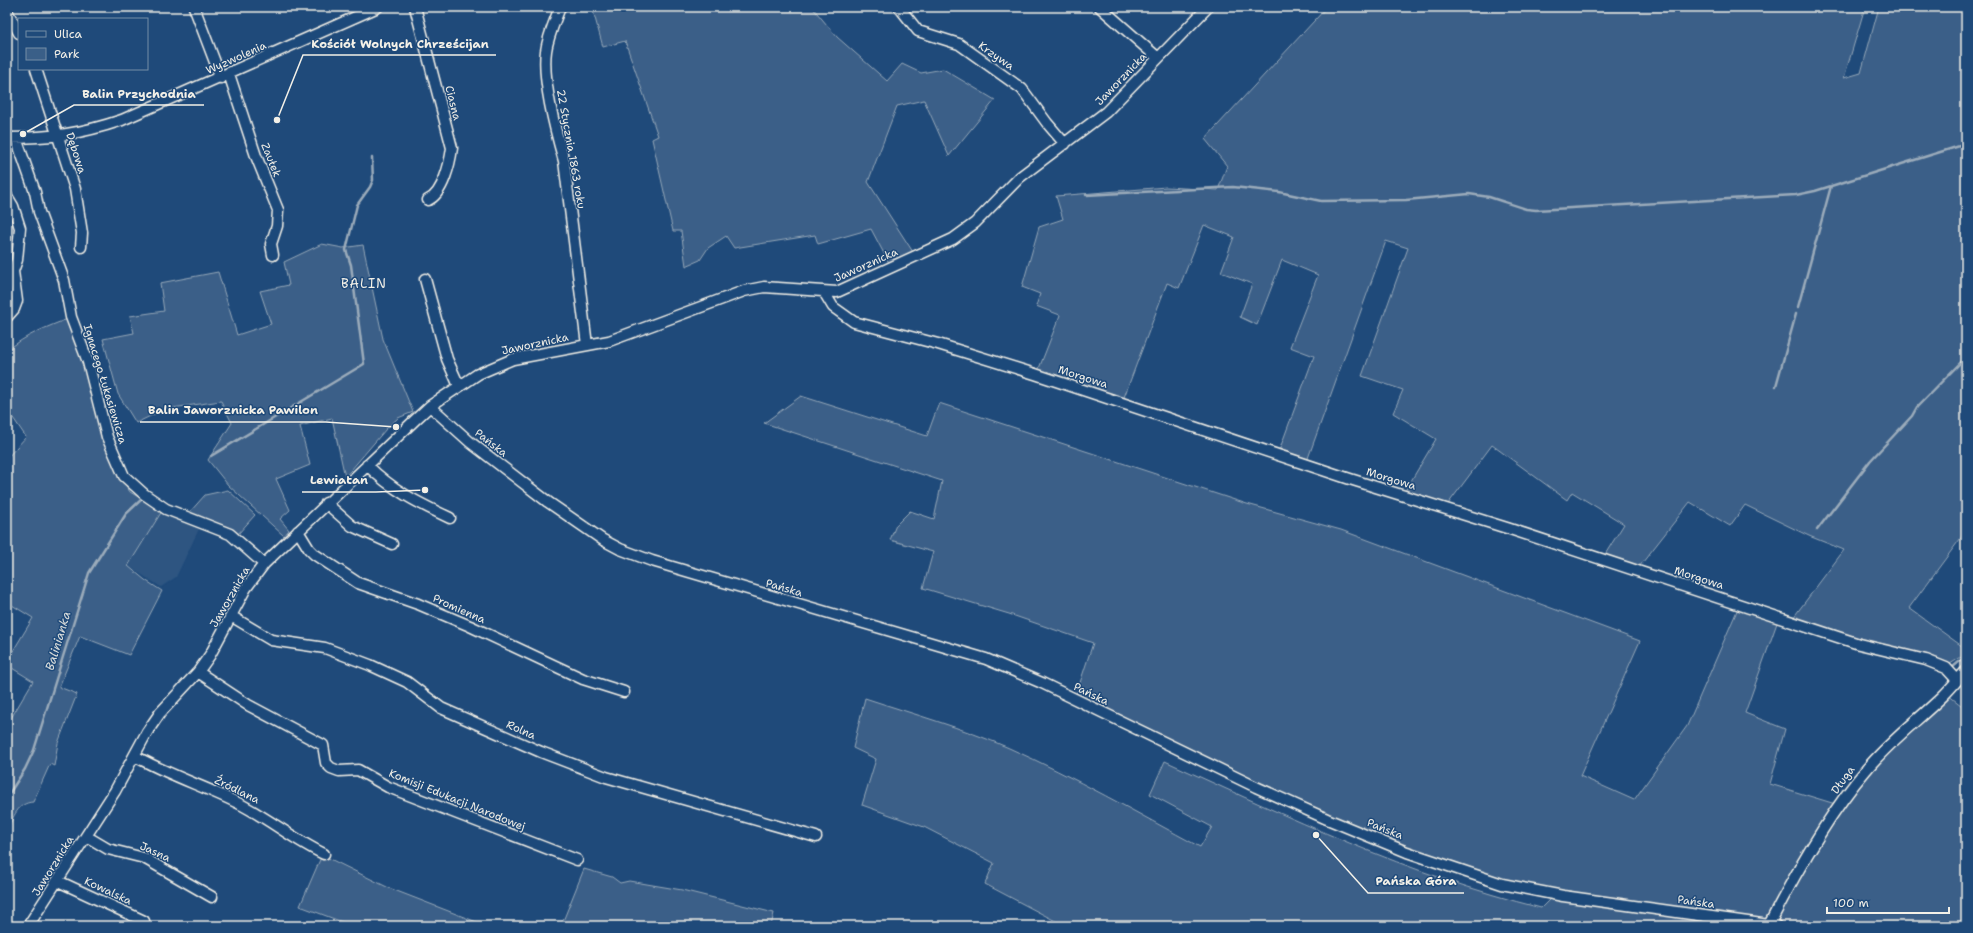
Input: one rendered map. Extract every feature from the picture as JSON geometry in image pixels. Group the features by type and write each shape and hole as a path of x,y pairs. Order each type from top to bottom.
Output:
{"street":[{"name":"Zaułek","path":"194,7 225,76 278,210 277,226 271,244 273,255"},
{"name":"Wyzwolenia","path":"12,138 79,134 122,120 225,76 378,7"},
{"name":"Ciasna","path":"415,7 452,148 451,158 438,193 428,200"},
{"name":"22 Stycznia 1863 roku","path":"560,7 548,42 545,59 546,73 556,135 564,161 587,346"},
{"name":"Krzywa","path":"899,7 918,31 959,44 1022,89 1047,123 1065,144"},
{"path":"1100,7 1158,58"},
{"name":"Jaworznicka","path":"28,926 58,882 115,791 147,732 160,713 198,672 219,641 246,588 264,564 326,503 430,406 490,367 514,359 609,341 744,291 764,287 837,292 953,239 975,223 1020,177 1106,112 1208,7"},
{"path":"7,11 18,31"},
{"name":"Dębowa","path":"36,70 78,202 82,233 80,247"},
{"name":"Ignacego Łukasiewicza","path":"12,138 34,192 39,212 64,280 71,317 88,362 107,438 124,476 146,496 166,509 230,534 264,564"},
{"path":"7,196 13,206 20,228 17,260 13,271 17,301 16,306 7,317"},
{"path":"425,279 447,359 459,386"},
{"name":"Morgowa","path":"824,292 833,307 854,322 938,344 1036,374 1350,479 1510,529 1859,644 1926,660 1946,668 1957,680"},
{"name":"Pańska","path":"430,406 470,442 548,502 620,549 652,561 986,659 1042,683 1256,788 1327,819 1408,852 1502,884 1564,896 1772,925"},
{"path":"367,465 384,481 410,499 450,518"},
{"path":"326,503 352,526 392,544"},
{"name":"Promienna","path":"298,531 309,549 314,554 358,583 397,596 470,626 582,679 624,692"},
{"name":"Rolna","path":"231,616 271,640 325,648 370,665 407,682 442,708 541,752 606,777 816,837"},
{"name":"Długa","path":"1772,925 1786,891 1819,837 1865,770 1895,738 1944,695 1966,671"},
{"name":"Komisji Edukacji Narodowej","path":"198,672 248,705 323,745 326,763 331,768 339,771 358,770 388,787 577,860"},
{"name":"Źródlana","path":"135,756 160,769 239,804 280,827 304,845 324,854"},
{"name":"Jasna","path":"86,836 108,849 144,858 212,896"},
{"name":"Kowalska","path":"58,882 144,921 141,926"}],"shaded area":[{"path":"162,511 199,529 176,577 161,587 128,566"}],"green space":[{"path":"592,7 812,7 837,37 887,81 902,64 921,73 943,69 995,100 949,156 924,100 897,106 868,182 913,252 889,263 871,229 818,244 815,235 734,248 726,236 708,248 700,260 686,266 681,231 673,231 652,139 658,136 625,41 603,47"},
{"path":"1327,7 1865,7 1844,78 1861,73 1879,7 1966,7 1966,531 1909,608 1966,649 1966,654 1950,664 1928,655 1860,641 1793,618 1844,550 1809,536 1745,505 1730,526 1690,502 1639,567 1604,556 1624,524 1572,492 1567,500 1492,445 1448,504 1405,491 1436,439 1393,413 1403,390 1362,376 1408,248 1386,241 1307,461 1279,451 1314,356 1290,347 1318,275 1282,260 1257,325 1240,317 1252,284 1221,272 1234,237 1204,225 1179,288 1167,283 1123,400 1038,371 1060,315 1036,306 1040,294 1022,287 1039,227 1063,219 1056,196 1166,187 1218,190 1227,166 1205,139"},
{"path":"322,244 343,248 363,245 383,339 413,412 398,418 386,429 345,477 332,418 300,426 310,465 276,479 290,510 280,519 289,530 284,536 228,485 208,460 232,423 221,401 165,409 136,423 118,394 103,339 134,333 130,316 164,311 160,283 218,272 237,335 271,324 260,291 289,285 284,262"},
{"path":"70,318 77,339 98,421 113,465 130,492 162,511 128,566 145,580 162,591 129,655 80,636 59,687 77,694 58,743 54,766 50,764 33,802 23,805 20,808 7,830 7,725 33,681 7,665 7,661 33,618 7,602 7,458 26,437 7,409 7,351 21,340"},
{"path":"801,396 927,436 939,403 1247,504 1341,530 1640,641 1580,776 1634,800 1687,726 1739,606 1778,620 1745,713 1785,729 1770,784 1842,806 1867,771 1948,695 1966,709 1966,926 1065,926 985,884 994,863 924,827 862,805 876,759 853,748 865,698 956,728 1009,748 1081,783 1200,847 1212,827 1150,794 1165,761 1257,803 1396,862 1492,895 1541,908 1551,898 1411,849 1326,815 1076,695 1093,643 1009,614 923,588 933,552 890,540 896,525 910,511 934,519 942,481 764,423"},
{"path":"228,490 255,515 238,534 189,513 205,495"},
{"path":"322,855 389,888 487,926 353,926 300,906"},
{"path":"584,869 612,877 620,883 629,881 682,890 774,913 771,926 561,926"}],"waterway":[{"path":"1086,195 1233,187 1279,192 1321,201 1406,200 1469,194 1489,197 1526,209 1536,210 1796,195 1815,191 1966,144"},
{"name":"Balinianka","path":"211,456 364,364 351,265 346,250 357,205 370,187 373,180 372,158"},
{"path":"1798,307 1831,186"},
{"path":"1776,386 1796,314"},
{"path":"1817,530 1870,461 1912,416 1917,407 1966,357"},
{"name":"Balinianka","path":"7,797 25,769 34,750 89,573 126,514 142,499"},
{"path":"1953,667 1966,656"}],"place":[{"name":"Kościół Wolnych Chrześcijan","path":"277,120"},
{"name":"Balin Przychodnia","path":"23,134"},
{"name":"Balin Jaworznicka Pawilon","path":"396,427"},
{"name":"Lewiatan","path":"425,490"},
{"name":"Pańska Góra","path":"1316,835"}],"district":[{"name":"BALIN","path":"364,283"}]}
